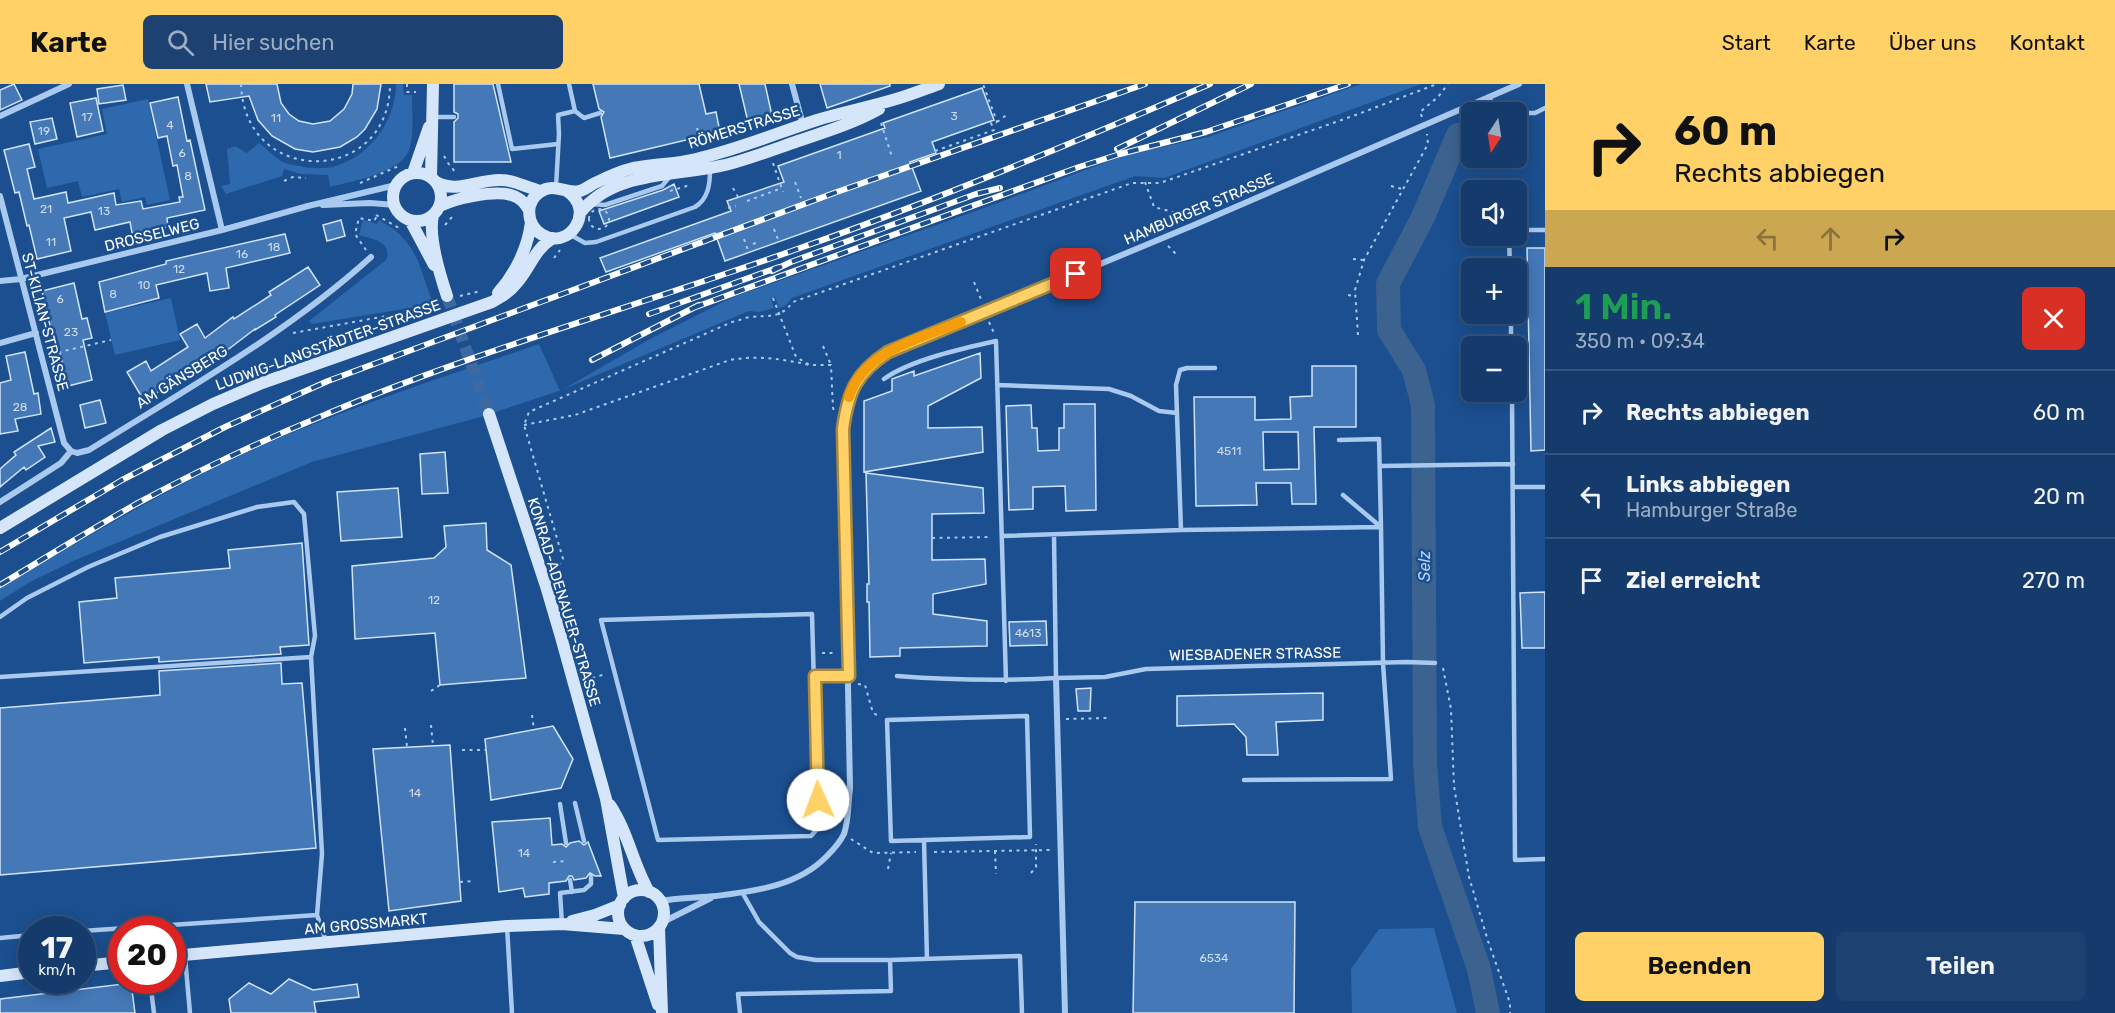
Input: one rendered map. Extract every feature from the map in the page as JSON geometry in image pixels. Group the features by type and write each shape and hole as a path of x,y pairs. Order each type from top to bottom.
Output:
{"main road":[{"path":"433,84 434,179 441,194 431,223 447,296"},
{"name":"RÖMERSTRASSE","path":"569,234 584,218 589,202 616,186 672,174 708,163 803,125 896,99 939,84"},
{"name":"RÖMERSTRASSE","path":"541,191 562,189 580,191 635,168 708,163 763,154 836,128 876,111 896,99"},
{"path":"413,173 433,117"},
{"path":"443,282 410,220 399,213 395,205 393,197 396,184 402,178 413,173 425,174 445,186 456,187 503,180 541,191 533,200 530,216"},
{"path":"562,189 576,198 584,218"},
{"path":"410,220 423,220 454,201 504,194 519,198 541,234 553,238 569,234"},
{"name":"LUDWIG-LANGSTÄDTER-STRASSE","path":"483,305 497,295 507,282 527,244 530,216"},
{"name":"LUDWIG-LANGSTÄDTER-STRASSE","path":"0,528 162,430 213,404 262,383 492,302 510,291 537,251 553,238"},
{"name":"KONRAD-ADENAUER-STRASSE","path":"489,414 546,586 606,799 622,902"},
{"name":"KONRAD-ADENAUER-STRASSE","path":"606,799 623,827 649,892"},
{"path":"635,891 649,892 661,901 664,908 661,925 661,1013 630,932 619,918 622,902 635,891"},
{"name":"AM GROSSMARKT","path":"562,924 595,915 622,902"},
{"name":"AM GROSSMARKT","path":"186,954 507,926 562,924 630,932"},
{"path":"630,932 647,936 661,925"},
{"path":"0,976 18,974"}],"street":[{"path":"0,116 69,84"},
{"path":"187,84 222,230"},
{"path":"792,84 803,125"},
{"name":"HAMBURGER STRASSE","path":"661,901 681,897 714,896 775,886 802,876 822,862 837,846 843,834 850,788 843,429 845,409 851,391 857,379 867,368 888,352 1194,225 1519,84"},
{"name":"DROSSELWEG","path":"0,281 21,279 222,230 396,184"},
{"name":"ST-KILIAN-STRASSE","path":"0,196 64,443 71,452"},
{"name":"DROSSELWEG","path":"308,206 370,203 395,205"},
{"name":"AM GÄNSBERG","path":"0,502 61,463 71,452 89,450 279,330 339,286 371,257"},
{"path":"0,343 36,333"},
{"path":"1056,678 1065,1013"},
{"name":"HAMBURGER STRASSE","path":"661,925 684,909 714,896"}],"lane":[{"path":"498,84 512,149 558,144"},
{"path":"569,84 575,111 584,118 600,113"},
{"path":"1488,98 1491,102"},
{"path":"1527,113 1535,113 1545,108"},
{"path":"562,189 558,115 575,111"},
{"path":"433,117 454,117"},
{"path":"569,234 585,243 596,242 695,207 706,197 710,179 708,163"},
{"path":"1527,230 1545,230"},
{"path":"884,379 897,370 996,341 1006,681"},
{"path":"1181,530 1176,385 1180,370 1215,368"},
{"path":"998,385 1109,388 1131,396 1159,411 1177,414"},
{"path":"1512,402 1515,860 1545,859"},
{"path":"1244,780 1391,779 1383,663 1379,439 1339,440"},
{"path":"1380,466 1439,467 1513,464"},
{"path":"1514,487 1545,487"},
{"path":"1343,495 1381,527"},
{"path":"0,617 27,598 88,567 160,537 257,507 294,502 304,514 315,636 311,657 322,854 317,915 326,942"},
{"path":"1002,536 1381,527"},
{"path":"1054,535 1056,678"},
{"path":"812,614 815,676 819,828 811,836 658,840 601,620 812,614"},
{"path":"0,677 311,657"},
{"name":"WIESBADENER STRASSE","path":"897,676 944,680 1006,681 1105,677 1146,669 1435,663"},
{"path":"815,676 849,676"},
{"path":"1027,716 1030,837 891,841 887,720 1027,716"},
{"path":"575,802 584,841"},
{"path":"560,804 566,843"},
{"path":"924,840 927,959"},
{"path":"562,924 560,893 584,890 591,884 591,877"},
{"path":"570,880 572,892"},
{"path":"742,892 759,922 790,953 797,957 816,960 890,960 1020,956 1022,1013"},
{"path":"96,930 317,915"},
{"path":"507,926 512,1013"},
{"path":"0,938 18,936"},
{"path":"740,1013 738,994 891,990 890,960"},
{"path":"152,994 154,1013"},
{"path":"186,994 190,1013"}],"path":[{"path":"241,84 245,113 252,130 271,148 285,156 318,163 350,154 370,139 381,124 389,101 390,84"},
{"path":"407,84 407,92 416,92"},
{"path":"983,84 997,122"},
{"path":"546,586 563,559 524,425 529,412 721,327 749,317 768,317 778,314 786,311 793,302 1132,183 1160,183 1353,116 1437,84"},
{"path":"1358,335 1355,296 1357,279 1364,260 1428,144 1428,136 1420,112 1438,97 1448,84"},
{"path":"935,151 994,130 991,123 997,122 1009,112"},
{"path":"879,119 892,158"},
{"path":"697,129 700,141"},
{"path":"718,132 722,141"},
{"path":"359,183 400,167 406,161"},
{"path":"747,201 782,190 772,162"},
{"path":"284,181 293,177 306,178"},
{"path":"1145,182 1154,207 1173,212 1187,211 1194,225"},
{"path":"795,183 801,198"},
{"path":"675,189 695,184"},
{"path":"1391,186 1402,189"},
{"path":"733,188 738,197"},
{"path":"728,208 736,206"},
{"path":"445,226 457,212"},
{"path":"370,213 391,222 407,234"},
{"path":"584,218 596,228 604,227 608,224 609,214"},
{"path":"371,257 355,234 359,218 374,221 378,215"},
{"path":"1379,221 1385,222"},
{"path":"774,229 779,242"},
{"path":"744,239 753,244 749,253"},
{"path":"1176,254 1167,246 1178,242"},
{"path":"1353,259 1364,260"},
{"path":"1348,296 1355,296"},
{"path":"773,298 796,357 810,365"},
{"path":"279,330 289,333 410,312 420,316"},
{"path":"42,356 111,340"},
{"path":"823,346 831,365 833,408 843,429"},
{"path":"524,425 575,416 730,360 750,357 783,359 810,365 831,365"},
{"path":"932,538 1002,536"},
{"path":"1442,662 1451,709 1454,786 1469,877 1510,1003 1510,1013"},
{"path":"573,682 614,672"},
{"path":"431,691 440,685"},
{"path":"532,715 534,730"},
{"path":"1072,718 1107,718"},
{"path":"431,725 433,746"},
{"path":"405,728 407,747"},
{"path":"462,750 486,750"},
{"path":"843,834 873,853 1060,850"},
{"path":"1030,837 1035,842 1036,850 1036,867 1031,873"},
{"path":"995,851 996,874"},
{"path":"888,869 891,852"},
{"path":"553,862 568,861"},
{"path":"460,882 474,881"}],"shaded area":[{"path":"396,84 403,84 404,95 412,95 412,135 406,156 388,170 330,187 328,175 301,174 284,169 282,176 226,194 221,186 230,184 227,149 235,146 247,153 259,143 283,162 314,168 332,167 358,155 369,147 386,124 395,98"},
{"path":"1361,84 1421,84 1164,178 1135,176 792,298 785,306 779,308 775,297 771,299 774,308 759,312 749,311 563,389 652,338 731,298 1125,155 1208,137"},
{"path":"148,99 170,200 147,205 145,197 122,202 119,189 82,197 78,181 47,188 38,149 107,134 102,109"},
{"path":"363,220 377,224 379,220 392,228 409,245 415,254 432,301 416,307 312,324 309,321 386,260 387,249 384,245 359,235"},
{"path":"171,298 180,340 115,355 105,313"},
{"path":"539,344 560,391 477,418 312,462 73,561 30,582 0,601 0,588 153,500 248,452 356,408"},
{"path":"1434,928 1457,1013 1352,1013 1351,969 1379,929"}],"building":[{"path":"14,84 22,100 0,110 0,90"},
{"path":"206,84 277,84 281,103 289,114 299,121 313,124 330,121 344,109 352,94 353,84 381,84 377,109 365,129 357,137 340,147 313,152 295,149 272,136 258,120 249,96 210,102"},
{"path":"454,84 493,84 511,162 454,162 454,122 458,114 454,112"},
{"path":"593,84 699,84 706,114 716,112 720,132 610,158 601,117 604,112 599,109"},
{"path":"739,84 765,84 773,120 749,126"},
{"path":"820,84 890,84 890,86 827,108"},
{"path":"123,85 126,100 99,104 97,89"},
{"path":"982,88 994,120 932,142 936,153 910,162 921,191 725,261 715,233 606,272 600,258 731,211 727,201 784,182 778,166 885,128 883,123"},
{"path":"178,97 205,210 167,218 168,227 132,233 130,222 95,230 91,212 64,218 71,251 37,259 29,225 27,226 19,192 15,193 4,150 29,144 35,167 27,169 34,199 66,192 68,203 114,193 116,205 141,201 143,209 180,202 179,197 183,197 177,165 173,166 167,136 158,138 150,103"},
{"path":"96,98 103,131 77,137 70,103"},
{"path":"52,118 57,139 35,144 30,122"},
{"path":"674,184 679,197 604,224 599,211 663,190"},
{"path":"341,220 345,236 327,241 323,225"},
{"path":"285,234 290,253 226,268 229,288 210,291 207,273 156,285 159,298 105,312 99,282 166,264 166,261"},
{"path":"1527,248 1545,248 1545,450 1531,451"},
{"path":"308,267 320,285 217,358 200,368 199,366 144,401 127,372 146,361 151,371 188,347 180,334 197,324 205,338 233,317 234,319 271,295 269,292"},
{"path":"74,283 82,319 87,318 92,338 83,340 92,380 68,386 58,346 55,347 42,291"},
{"path":"25,352 34,394 38,393 41,414 15,419 18,431 0,434 0,383 11,380 6,356"},
{"path":"980,353 981,378 928,406 928,428 982,427 983,452 864,472 864,401 892,391 892,379 914,371 914,376"},
{"path":"1312,366 1356,366 1356,427 1314,427 1316,504 1292,504 1291,483 1256,483 1257,505 1196,506 1194,397 1255,397 1255,420 1291,419 1290,397 1312,396","holes":["1263,432 1298,432 1299,469 1264,470"]},
{"path":"100,400 106,423 85,428 80,405"},
{"path":"1064,404 1095,404 1096,510 1066,511 1065,486 1033,487 1033,509 1009,510 1006,406 1031,405 1032,428 1037,428 1038,451 1059,450 1059,428 1064,428"},
{"path":"51,428 55,442 38,446 45,457 26,470 24,467 0,487 0,469 16,455 14,452"},
{"path":"445,452 448,493 422,494 420,454"},
{"path":"866,473 983,488 984,513 932,514 932,560 985,559 986,584 933,594 933,614 987,621 987,646 900,648 900,656 870,657 869,602 867,602 867,584 869,584"},
{"path":"398,488 402,537 341,541 337,492"},
{"path":"486,523 487,550 511,565 526,678 440,685 435,633 355,639 352,566 434,558 446,547 444,526"},
{"path":"302,543 309,645 280,647 281,654 159,662 159,657 84,663 79,602 117,598 115,578 230,568 228,550"},
{"path":"1545,592 1545,648 1522,648 1520,593"},
{"path":"1046,621 1047,645 1010,646 1009,622"},
{"path":"281,663 282,684 302,683 316,848 0,875 0,708 160,695 159,671"},
{"path":"1091,688 1090,711 1078,711 1076,689"},
{"path":"1323,693 1323,720 1276,722 1278,755 1247,755 1246,737 1234,724 1177,726 1177,696"},
{"path":"553,726 573,759 561,788 491,800 485,739"},
{"path":"450,745 461,901 389,911 373,749"},
{"path":"550,818 552,845 562,844 566,847 570,843 579,841 584,845 588,842 601,876 590,873 586,878 574,880 572,876 569,876 566,881 549,883 549,894 525,897 523,888 499,892 492,822"},
{"path":"1135,902 1295,902 1294,1013 1133,1013"},
{"path":"289,979 313,990 357,984 359,997 314,1002 316,1013 231,1013 229,999 249,983 271,994"},
{"path":"108,986 108,994 132,994 135,1013 0,1013 0,999 41,994 96,994 96,987"}],"waterway":[{"name":"Selz","path":"1458,135 1423,217 1388,284 1389,330 1414,370 1423,405 1425,763 1430,827 1479,969 1488,1013"}],"tunnel":[{"path":"447,296 489,414"}],"railway":[{"path":"0,552 122,480 225,427 328,381 834,193 1145,84"},
{"path":"0,585 158,492 315,419 495,350 739,269 904,210 1210,84"},
{"path":"1117,149 1251,84"},
{"path":"693,308 1079,167 1206,132 1348,84"},
{"path":"772,271 976,194 1000,188"},
{"path":"649,314 779,267"},
{"path":"592,360 699,305"}],"slow traffic":[{"path":"849,397 857,379 876,360 888,352 961,322"}],"route":[{"path":"818,800 815,676 849,676 843,429 845,409 851,391 857,379 867,368 888,352 1076,274"}]}
